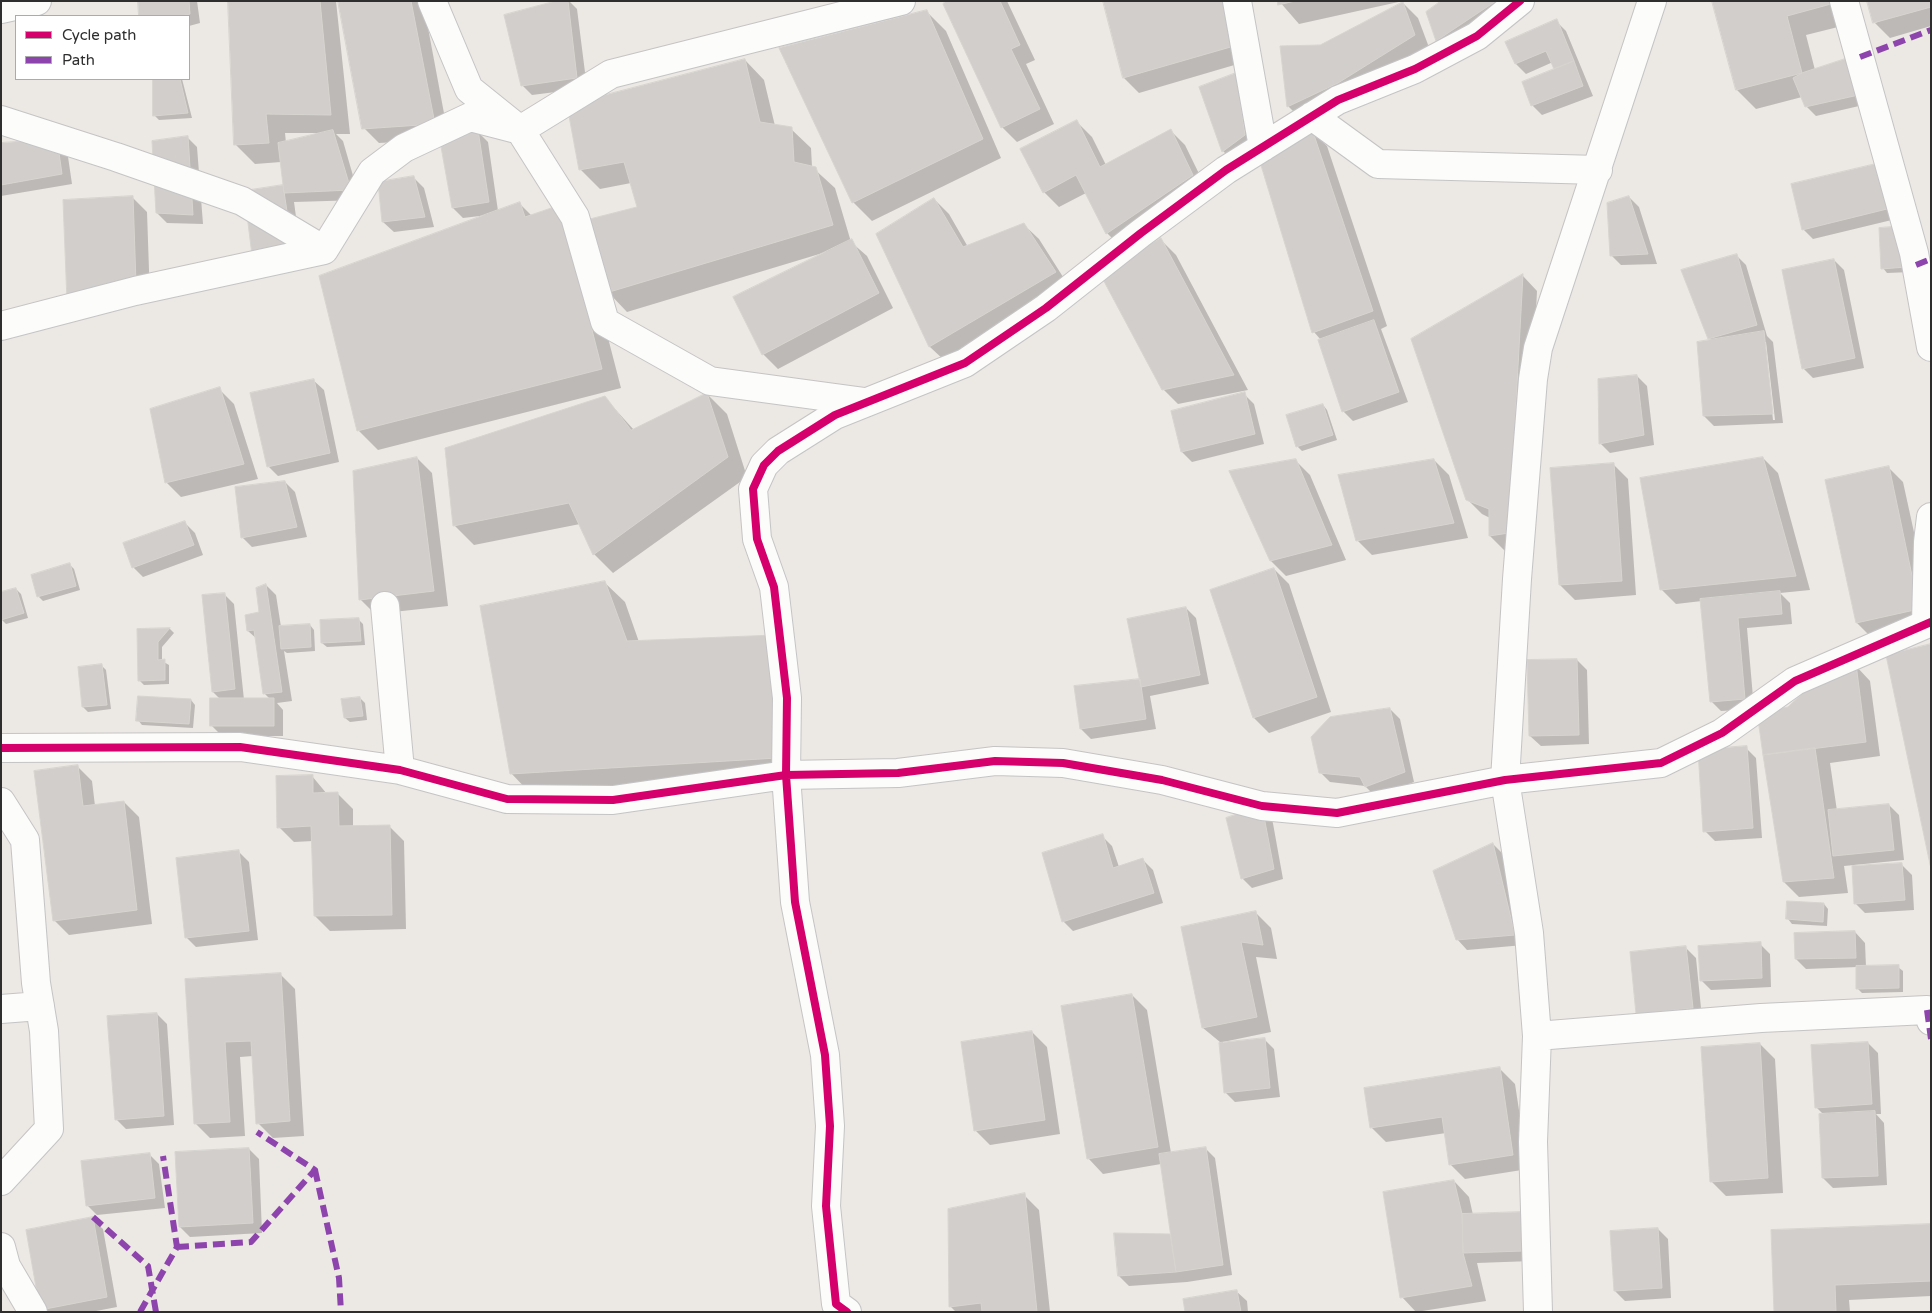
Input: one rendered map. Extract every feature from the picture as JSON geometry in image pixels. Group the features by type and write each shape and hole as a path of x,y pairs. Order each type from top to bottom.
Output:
{"street":[{"path":"1,9 37,1"},
{"path":"432,1 469,89 520,130 575,217 605,322 710,380 867,402"},
{"path":"1,326 135,292 324,250 372,172 404,148 470,117 520,130 611,74 901,1"},
{"path":"1237,1 1263,147"},
{"path":"847,1312 836,1304 826,1206 830,1126 825,1055 795,902 786,775 787,698 774,587 757,539 753,489 764,465 778,451 835,415 965,363 1046,308 1141,233 1226,170 1338,100 1415,69 1477,36 1520,1"},
{"path":"1538,1312 1533,1142 1537,1036 1529,933 1504,780 1517,579 1533,379 1538,348 1652,1"},
{"path":"1844,1 1914,252 1931,347"},
{"path":"1312,116 1378,164 1598,170"},
{"path":"1,120 116,157 242,201 324,250"},
{"path":"1,748 240,747 400,770 508,799 613,800 786,775 898,773 996,761 1063,763 1162,780 1262,806 1337,813 1504,780 1661,763 1722,732 1795,681 1928,622 1928,542 1931,517"},
{"path":"385,606 400,770"},
{"path":"1,802 25,840 36,983 44,1031 49,1129 1,1181"},
{"path":"1,1009 40,1006"},
{"path":"1537,1036 1761,1018 1927,1010 1931,1021"},
{"path":"1,1247 6,1266 33,1312"}],"building":[{"path":"138,1 189,1 190,14 139,15"},
{"path":"228,1 320,1 331,115 266,114 269,143 234,145"},
{"path":"338,1 411,1 435,124 362,129"},
{"path":"556,1 568,1 577,78 521,86 504,15"},
{"path":"946,1 1000,1 1020,45 1011,49 1040,109 1001,128 943,4"},
{"path":"1103,1 1226,1 1234,46 1123,78"},
{"path":"1278,1 1295,1 1278,5"},
{"path":"1441,1 1496,1 1436,41 1426,12"},
{"path":"1712,1 1830,1 1831,4 1787,16 1802,73 1736,90"},
{"path":"1867,1 1931,1 1931,7 1873,23"},
{"path":"1403,2 1415,35 1338,83 1287,107 1280,46 1320,45"},
{"path":"927,10 983,139 852,203 779,48"},
{"path":"1557,19 1574,61 1554,69 1546,51 1515,64 1505,42"},
{"path":"1854,56 1863,94 1805,107 1793,78 1802,73"},
{"path":"745,59 760,122 792,127 794,162 816,167 833,225 606,293 586,220 637,207 624,162 579,170 567,105"},
{"path":"1574,61 1583,86 1531,106 1522,82"},
{"path":"1236,73 1245,135 1222,152 1199,87"},
{"path":"153,80 180,80 188,113 153,116"},
{"path":"1077,120 1100,167 1171,129 1193,175 1106,234 1076,175 1043,193 1020,149"},
{"path":"1312,129 1373,311 1312,333 1260,162"},
{"path":"333,130 351,190 284,193 278,143"},
{"path":"478,130 489,202 452,208 440,141"},
{"path":"188,136 193,215 156,213 152,141"},
{"path":"57,139 62,174 1,185 1,143"},
{"path":"1880,163 1891,208 1802,230 1791,184"},
{"path":"414,176 425,217 382,222 378,182"},
{"path":"283,185 293,251 252,255 244,191"},
{"path":"133,196 136,284 67,301 63,200"},
{"path":"1629,196 1648,254 1610,256 1607,203"},
{"path":"934,198 963,247 1024,223 1056,272 929,347 876,234"},
{"path":"520,202 525,217 560,205 602,369 357,431 319,276"},
{"path":"1904,226 1906,267 1881,269 1879,228"},
{"path":"1161,238 1234,375 1162,390 1099,272"},
{"path":"852,239 879,293 762,355 733,297"},
{"path":"1737,254 1757,325 1708,339 1681,270"},
{"path":"1834,259 1855,358 1802,369 1782,270"},
{"path":"1523,274 1509,533 1489,536 1489,509 1466,500 1411,339"},
{"path":"1374,320 1399,392 1342,412 1318,340"},
{"path":"1764,331 1773,414 1703,416 1697,342"},
{"path":"1637,375 1644,435 1599,444 1598,379"},
{"path":"314,379 330,453 267,467 250,393"},
{"path":"220,387 244,464 165,483 150,409"},
{"path":"1245,392 1255,434 1181,452 1171,411"},
{"path":"707,393 728,457 593,555 569,503 453,526 445,448 605,396 631,430"},
{"path":"1323,404 1333,435 1296,447 1286,415"},
{"path":"417,457 434,591 359,600 353,471"},
{"path":"1763,457 1796,576 1660,590 1640,478"},
{"path":"1296,459 1332,545 1270,561 1229,471"},
{"path":"1434,459 1454,523 1356,541 1338,475"},
{"path":"1614,463 1622,581 1559,585 1550,468"},
{"path":"1889,466 1919,609 1856,623 1825,480"},
{"path":"285,481 297,527 241,538 235,487"},
{"path":"185,521 194,545 132,568 123,543"},
{"path":"70,563 76,586 37,597 31,575"},
{"path":"1274,568 1317,697 1253,718 1210,590"},
{"path":"605,581 627,641 775,635 777,758 510,774 480,606"},
{"path":"266,584 282,692 263,694 254,630 247,631 245,615 259,612 256,588"},
{"path":"16,588 24,613 1,620 1,592"},
{"path":"1780,591 1782,614 1738,618 1745,699 1710,702 1700,599"},
{"path":"225,593 235,689 212,692 202,595"},
{"path":"1186,607 1200,675 1141,687 1127,619"},
{"path":"359,618 361,641 321,643 320,620"},
{"path":"310,624 311,647 281,649 279,626"},
{"path":"170,628 158,642 158,660 165,659 165,680 138,681 137,629"},
{"path":"1931,644 1931,869 1886,655"},
{"path":"1577,659 1579,735 1529,736 1527,660"},
{"path":"102,664 107,705 82,707 78,667"},
{"path":"1856,664 1866,742 1763,755 1757,712 1788,707 1810,686"},
{"path":"1140,679 1146,719 1080,729 1074,686"},
{"path":"138,696 191,699 189,724 136,721"},
{"path":"360,697 363,716 344,718 341,699"},
{"path":"210,698 274,698 274,726 210,726"},
{"path":"1390,708 1405,772 1365,787 1360,777 1319,773 1311,737 1330,717"},
{"path":"1747,746 1753,828 1703,832 1698,750"},
{"path":"1815,748 1834,878 1783,882 1763,755"},
{"path":"78,765 83,806 124,801 137,910 53,921 34,771"},
{"path":"313,775 313,793 338,792 339,826 390,825 392,915 314,916 311,826 277,828 276,776"},
{"path":"1889,804 1894,850 1833,856 1828,810"},
{"path":"1262,806 1274,869 1241,879 1226,818"},
{"path":"1103,834 1113,868 1143,858 1154,893 1062,922 1042,853"},
{"path":"1493,843 1515,935 1456,940 1433,871"},
{"path":"239,850 249,931 185,938 176,858"},
{"path":"1902,863 1905,900 1854,904 1852,866"},
{"path":"1787,901 1824,903 1823,922 1786,919"},
{"path":"1256,911 1263,945 1241,942 1257,1017 1202,1028 1181,927"},
{"path":"1855,931 1856,958 1795,959 1794,933"},
{"path":"1761,942 1762,978 1700,981 1698,946"},
{"path":"1686,946 1693,1008 1636,1014 1630,952"},
{"path":"1899,965 1899,988 1856,989 1856,966"},
{"path":"281,973 290,1121 256,1124 251,1041 225,1042 230,1122 194,1124 185,979"},
{"path":"1132,994 1158,1147 1087,1159 1061,1006"},
{"path":"157,1013 164,1116 115,1120 107,1016"},
{"path":"1032,1031 1045,1120 974,1131 961,1042"},
{"path":"1265,1038 1270,1088 1224,1093 1219,1043"},
{"path":"1868,1042 1872,1104 1815,1108 1811,1045"},
{"path":"1760,1043 1768,1178 1710,1182 1701,1047"},
{"path":"1500,1067 1513,1155 1449,1165 1442,1117 1370,1128 1364,1088"},
{"path":"1875,1111 1878,1176 1822,1178 1819,1114"},
{"path":"1206,1147 1223,1265 1176,1272 1159,1154"},
{"path":"249,1148 253,1223 179,1227 175,1152"},
{"path":"150,1153 155,1198 86,1206 81,1161"},
{"path":"1454,1180 1462,1214 1463,1253 1472,1286 1400,1298 1383,1192"},
{"path":"1025,1193 1037,1312 982,1312 981,1303 949,1307 948,1209"},
{"path":"1522,1212 1523,1251 1463,1253 1462,1214"},
{"path":"93,1217 107,1297 40,1310 26,1230"},
{"path":"1931,1224 1931,1281 1835,1285 1836,1312 1774,1312 1771,1230"},
{"path":"1658,1228 1662,1288 1614,1291 1610,1231"},
{"path":"1114,1233 1170,1234 1176,1272 1118,1276"},
{"path":"1237,1290 1241,1312 1185,1312 1183,1299"}],"marked path":[{"path":"1860,57 1931,30"},
{"path":"1916,265 1931,259"},
{"path":"1927,1010 1931,1039"},
{"path":"177,1247 251,1242 315,1170 257,1132"},
{"path":"140,1312 177,1247 163,1156"},
{"path":"315,1170 339,1278 341,1312"},
{"path":"93,1217 148,1266 156,1312"}],"cycle path":[{"path":"847,1312 836,1304 826,1206 830,1126 825,1055 795,902 786,775 787,698 774,587 757,539 753,489 764,465 778,451 835,415 965,363 1046,308 1141,233 1226,170 1338,100 1415,69 1477,36 1520,1"},
{"path":"1,748 240,747 400,770 507,799 613,800 786,775 898,773 995,761 1063,763 1162,780 1262,806 1337,813 1505,780 1661,763 1722,733 1795,681 1931,622"}]}
